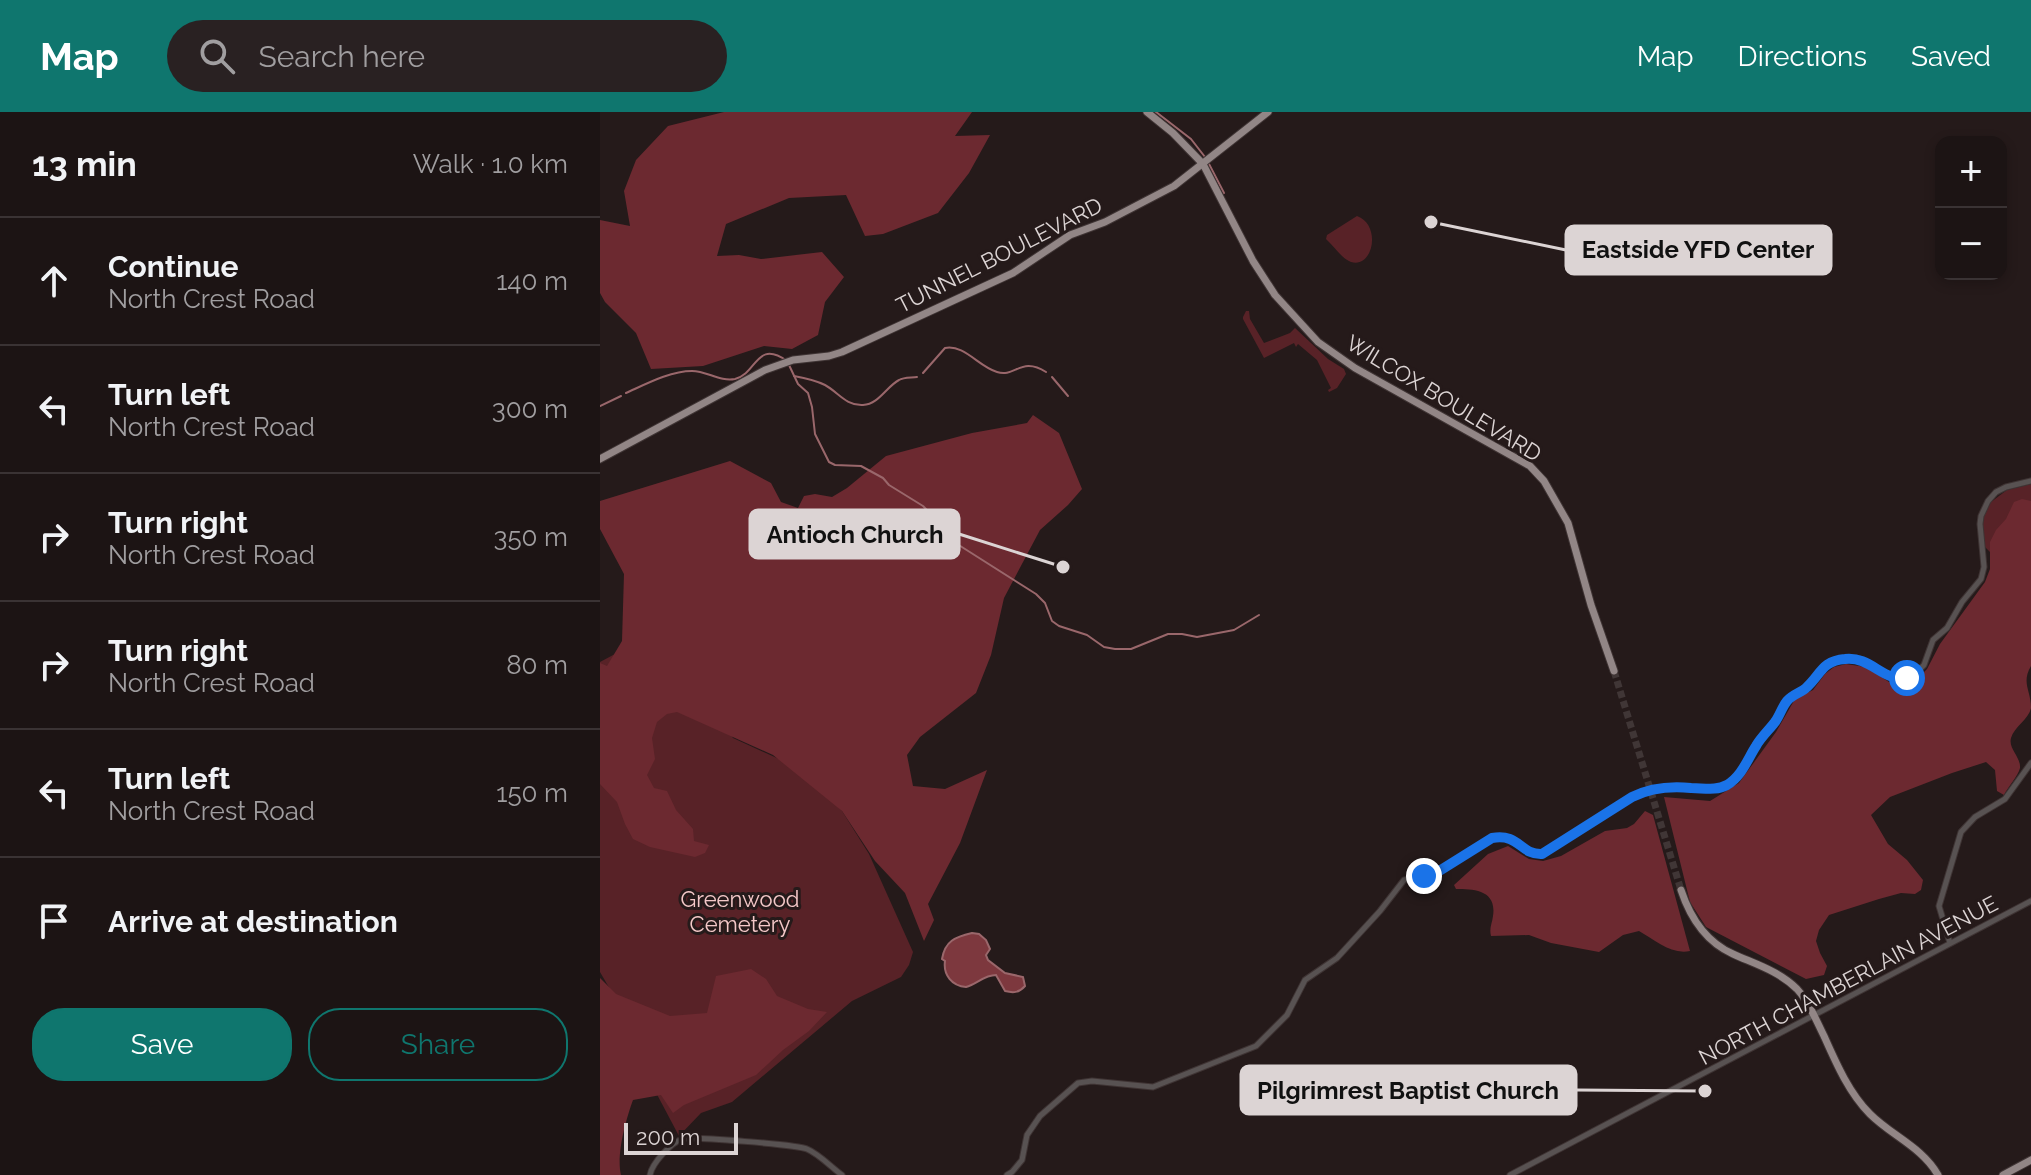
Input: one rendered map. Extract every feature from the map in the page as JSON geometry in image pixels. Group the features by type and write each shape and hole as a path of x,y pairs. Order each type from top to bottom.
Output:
{"main road":[{"name":"WILCOX BOULEVARD","path":"1147,112 1203,164 1253,261 1290,314 1318,342 1355,368 1530,466 1544,481 1568,523 1614,671"},
{"name":"TUNNEL BOULEVARD","path":"600,459 765,370 793,360 842,352 1013,273 1070,235 1105,222 1174,186 1268,112"},
{"path":"1681,890 1688,911 1709,938 1730,953 1771,970 1800,992 1814,1014 1838,1067 1871,1115 1921,1153 1938,1175"},
{"path":"2003,1175 2031,1160"}],"street":[{"path":"1007,1175 1022,1160 1027,1135 1040,1116 1078,1083 1092,1081 1153,1087 1256,1046 1287,1015 1305,980 1337,958 1404,880 1436,873 1492,838 1509,837 1535,854 1542,854 1645,791 1724,787 1742,772 1755,747 1790,697 1803,690 1824,666 1834,661 1860,659 1899,679 1915,674 1924,665 1929,645 1947,628 1962,602 1981,579 1984,567 1980,524 1988,501 2006,487 2031,481"},
{"path":"1950,943 1939,906 1961,832 1975,817 2005,799 2031,763"},
{"name":"NORTH CHAMBERLAIN AVENUE","path":"1510,1175 2031,901"},
{"path":"650,1175 651,1167 659,1157 682,1139 711,1139 806,1148 842,1175"}],"green space":[{"path":"1357,216 1370,228 1372,245 1365,259 1351,262 1326,239 1327,235"},
{"path":"1249,311 1250,319 1264,343 1295,328 1328,359 1344,369 1346,374 1337,388 1329,392 1331,388 1317,360 1298,344 1296,347 1294,343 1264,358 1243,319"},
{"path":"2031,484 2030,592 1985,547 1982,524 1991,502 2007,490"},
{"name":"Greenwood Cemetery","path":"658,631 733,738 803,770 842,811 869,854 913,952 901,977 852,1001 732,1102 701,1113 679,1136 652,1085 660,1075 600,972 600,662"}],"shaded area":[{"path":"724,112 972,112 955,136 990,135 969,173 938,213 883,234 865,236 846,195 789,198 726,224 717,256 739,255 761,259 822,252 844,277 825,302 818,335 792,349 764,346 703,366 651,369 636,333 600,293 600,220 630,226 624,191 636,160 668,126"},
{"path":"1033,415 1059,433 1082,489 1040,530 1004,598 991,655 976,693 920,737 907,755 913,786 945,789 987,770 960,843 928,904 934,920 924,941 905,893 875,861 842,811 773,755 677,712 667,714 657,722 652,738 655,759 647,775 654,788 667,791 676,810 693,829 694,841 709,845 705,853 695,857 650,847 633,839 617,802 600,784 600,663 607,666 622,641 624,574 600,529 600,501 730,461 771,483 781,502 798,508 804,496 832,497 886,456 972,433 1027,423"},
{"path":"2022,499 2031,501 2031,666 2027,682 2031,708 2011,738 2020,768 2004,795 1997,791 1995,770 1986,762 1890,797 1871,815 1888,844 1907,860 1923,880 1921,890 1829,915 1816,941 1827,966 1824,975 1806,979 1706,927 1690,902 1664,797 1710,801 1739,783 1776,732 1795,699 1813,690 1834,667 1846,664 1866,667 1898,685 1916,680 1927,669 1940,644 1985,582 1990,569 1990,542 2014,502"},
{"path":"1645,811 1653,815 1690,951 1670,949 1639,931 1623,935 1599,952 1551,943 1529,935 1491,936 1493,907 1488,896 1456,889 1454,885 1488,854 1508,846 1529,859 1543,861 1561,856 1605,831 1627,828"},
{"path":"972,933 986,940 990,949 986,955 988,960 1005,973 1023,977 1023,988 1016,992 1005,991 996,975 966,987 950,979 942,959 946,948 956,938"},
{"path":"751,969 766,979 777,996 808,1009 827,1012 756,1075 684,1105 673,1113 661,1095 633,1100 621,1147 621,1175 600,1175 600,978 616,994 670,1016 707,1013 716,976"}],"waterway":[{"path":"1156,112 1191,139 1205,157"},
{"path":"1209,164 1224,193"},
{"path":"923,373 945,348 959,349 997,372 1030,366 1046,372"},
{"path":"626,393 675,373 698,371 735,379 769,354 787,361"},
{"path":"789,365 798,384 808,393 815,434 829,462 861,466 923,506 954,542 1036,594 1045,603 1052,621 1059,626 1087,635 1104,647 1131,649 1168,634 1197,637 1234,630 1259,615"},
{"path":"794,376 821,383 857,405 874,402 899,380 917,377"},
{"path":"1052,377 1068,396"},
{"path":"600,406 621,396"}],"tunnel":[{"path":"1614,671 1681,890"}],"place":[{"name":"Eastside YFD Center","path":"1431,222"},
{"name":"Antioch Church","path":"1063,567"},
{"name":"Pilgrimrest Baptist Church","path":"1705,1091"}],"route":[{"path":"1424,876 1436,873 1492,838 1509,837 1529,852 1542,854 1645,791 1724,787 1742,772 1755,747 1790,697 1810,685 1824,666 1834,661 1860,659 1892,678 1907,678"}]}
